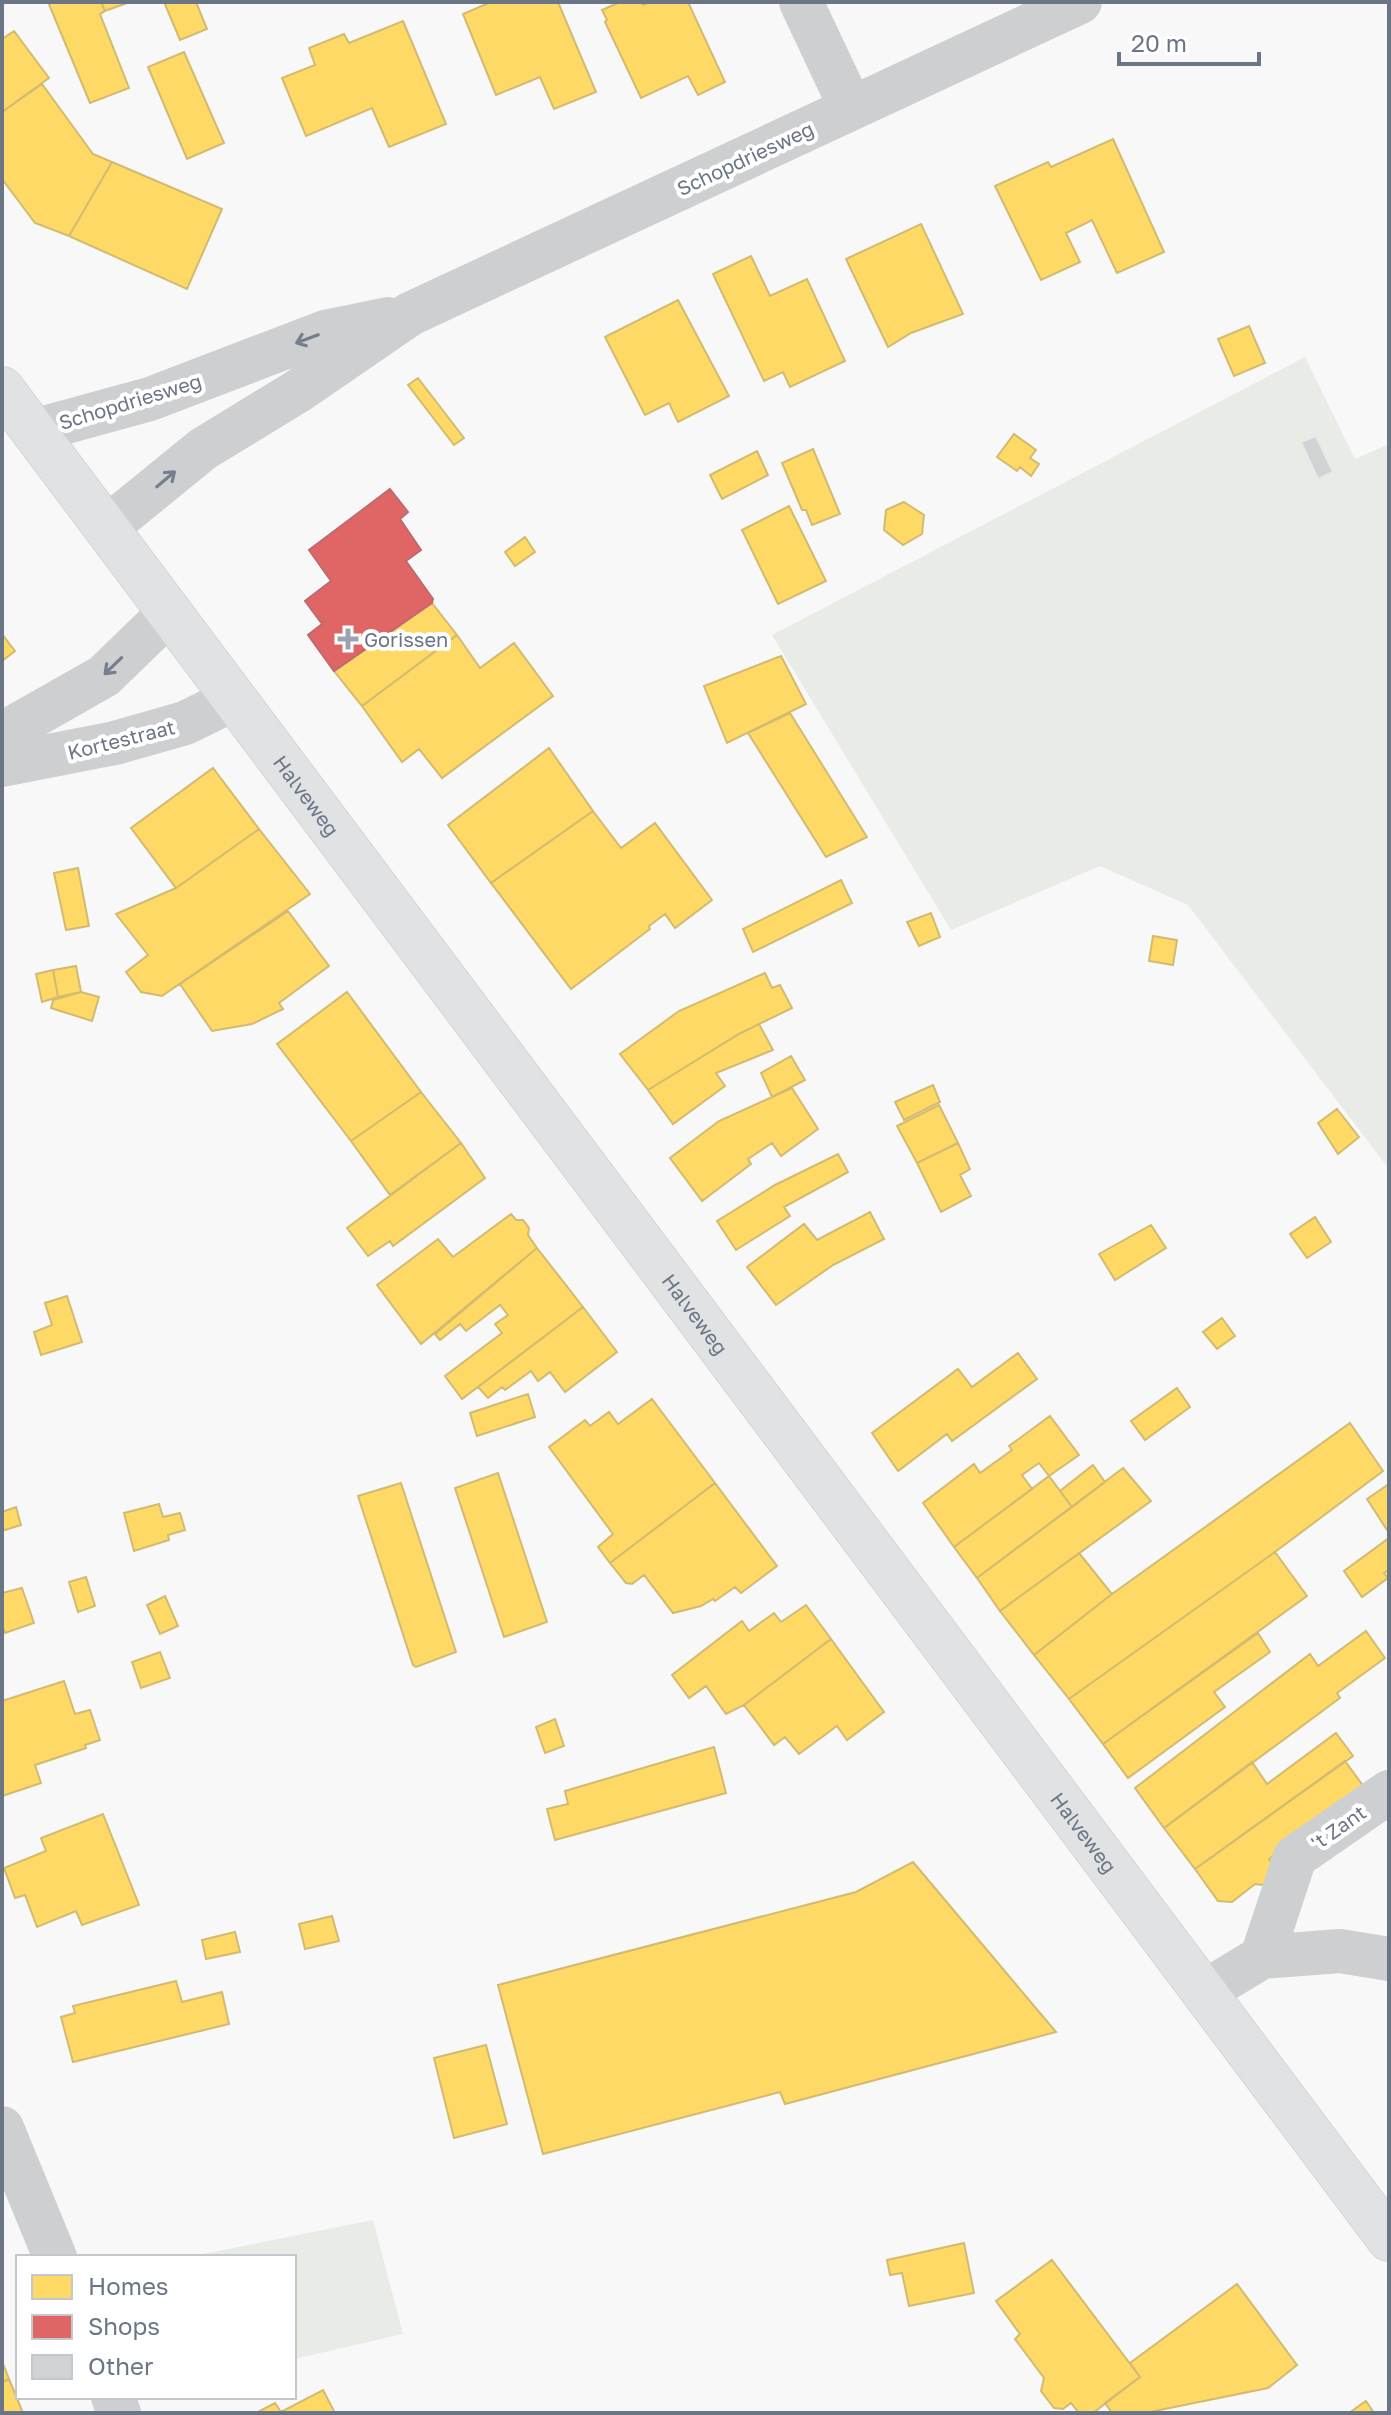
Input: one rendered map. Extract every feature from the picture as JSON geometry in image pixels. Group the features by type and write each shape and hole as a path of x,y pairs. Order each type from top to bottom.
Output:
{"main road":[{"name":"Halveweg","path":"2,389 1389,2239"}],"street":[{"path":"801,2 851,108"},
{"name":"Schopdriesweg","path":"106,528 203,449 298,391 410,314 1080,2"},
{"name":"Schopdriesweg","path":"33,431 150,399 325,332 410,314"},
{"path":"2,734 104,676 170,612"},
{"name":"Kortestraat","path":"2,765 115,743 185,723 234,699"},
{"name":"'t Zant","path":"1262,1957 1295,1857 1389,1792"},
{"path":"1204,1992 1262,1957 1340,1951 1389,1959"},
{"path":"2,2128 54,2255"}],"shaded area":[{"path":"1305,357 1355,459 1389,444 1389,1169 1188,905 1100,866 951,930 772,635"},
{"path":"373,2220 403,2334 296,2359 296,2255 198,2255"}],"building: Homes":[{"path":"48,2 101,2 105,11 100,14 129,88 90,103"},
{"path":"101,2 130,2 105,11"},
{"path":"164,2 196,2 207,29 180,40"},
{"path":"491,2 558,2 596,92 554,109 540,77 496,95 463,14"},
{"path":"620,2 642,2 643,5 650,2 688,2 725,82 698,95 688,76 641,98 602,10"},
{"path":"403,21 446,124 389,147 372,108 306,136 282,78 315,65 309,48 344,34 349,43"},
{"path":"14,31 49,78 2,112 2,39"},
{"path":"184,52 224,143 187,159 148,67"},
{"path":"42,84 93,154 112,162 69,236 35,223 2,179 2,112"},
{"path":"1113,139 1164,252 1117,273 1092,220 1066,233 1080,262 1041,280 995,186 1048,162 1051,167"},
{"path":"112,162 222,209 187,289 69,236"},
{"path":"921,224 963,314 911,333 888,347 846,259"},
{"path":"751,256 770,296 807,279 845,361 790,387 783,372 764,381 713,274"},
{"path":"678,300 729,396 678,422 669,403 645,415 605,337"},
{"path":"1249,326 1265,363 1234,376 1218,339"},
{"path":"418,378 464,438 454,445 408,385"},
{"path":"1014,434 1036,450 1030,458 1039,464 1031,476 1020,467 1017,471 997,457"},
{"path":"813,449 840,514 812,525 806,510 802,510 782,463"},
{"path":"757,451 768,475 722,499 710,475"},
{"path":"904,502 924,515 922,534 903,545 884,530 886,510"},
{"path":"789,506 826,581 778,604 742,530"},
{"path":"525,537 535,552 515,566 505,552"},
{"path":"432,603 457,635 362,706 334,671"},
{"path":"2,634 15,651 2,661"},
{"path":"457,635 480,668 514,643 553,696 442,778 419,749 402,762 362,706"},
{"path":"781,656 806,704 727,743 704,686"},
{"path":"790,713 867,837 826,857 748,733"},
{"path":"549,748 593,811 491,883 448,825"},
{"path":"213,768 259,829 176,888 131,828"},
{"path":"593,811 621,848 655,823 712,900 675,928 665,914 571,989 491,883"},
{"path":"259,829 310,894 162,996 141,992 126,972 148,955 116,914 176,888"},
{"path":"78,868 89,926 66,930 54,873"},
{"path":"841,880 852,903 753,952 743,929"},
{"path":"288,911 329,966 279,1003 283,1009 252,1024 212,1031 180,984"},
{"path":"931,913 940,937 919,946 907,922"},
{"path":"1153,936 1177,940 1173,965 1149,961"},
{"path":"76,966 81,992 58,997 53,970"},
{"path":"53,970 58,997 42,1002 36,974"},
{"path":"765,973 772,988 780,985 792,1008 739,1034 648,1090 620,1054 679,1011"},
{"path":"81,992 99,997 92,1021 51,1008 53,1000"},
{"path":"347,992 421,1092 351,1141 277,1044"},
{"path":"759,1024 773,1050 716,1073 725,1086 673,1124 648,1090"},
{"path":"791,1056 805,1080 772,1097 761,1073"},
{"path":"933,1085 940,1102 904,1120 895,1102"},
{"path":"792,1088 818,1129 781,1156 772,1143 748,1159 751,1164 702,1201 670,1158 719,1121"},
{"path":"421,1092 461,1143 390,1195 351,1141"},
{"path":"939,1105 958,1143 917,1163 897,1126"},
{"path":"1337,1109 1359,1137 1338,1154 1318,1123"},
{"path":"461,1143 485,1178 393,1246 390,1241 368,1256 347,1228"},
{"path":"958,1143 970,1169 960,1175 971,1196 941,1212 917,1163"},
{"path":"838,1154 848,1172 784,1207 790,1216 736,1250 717,1221 775,1185"},
{"path":"870,1212 884,1239 833,1265 776,1305 747,1267 804,1224 817,1240"},
{"path":"511,1214 516,1220 523,1220 537,1248 421,1344 377,1285 438,1239 453,1257"},
{"path":"1315,1217 1331,1242 1307,1258 1290,1234"},
{"path":"1151,1225 1166,1248 1115,1280 1099,1254"},
{"path":"537,1248 583,1307 462,1399 445,1376 502,1333 495,1324 508,1315 500,1305 466,1331 460,1324 440,1340 435,1334"},
{"path":"67,1296 82,1342 41,1355 34,1332 52,1325 45,1303"},
{"path":"583,1307 617,1352 565,1392 550,1372 538,1381 531,1371 488,1398 478,1387"},
{"path":"1222,1318 1235,1336 1217,1349 1203,1332"},
{"path":"1018,1353 1037,1379 952,1441 947,1434 898,1471 872,1433 958,1369 972,1387"},
{"path":"1177,1388 1190,1407 1145,1440 1131,1421"},
{"path":"528,1394 535,1417 477,1436 470,1413"},
{"path":"652,1399 715,1483 610,1563 598,1547 613,1534 549,1447 585,1420 590,1426 609,1412 618,1424"},
{"path":"1050,1416 1079,1455 1049,1476 1039,1463 1022,1475 1032,1489 954,1547 923,1503 974,1464 980,1473 1012,1450 1009,1446"},
{"path":"1350,1423 1383,1471 1069,1699 1034,1655 1112,1594"},
{"path":"1093,1465 1105,1482 1072,1507 1060,1491"},
{"path":"1123,1468 1151,1501 1000,1611 977,1578"},
{"path":"498,1473 547,1622 504,1637 455,1488"},
{"path":"1049,1476 1072,1507 977,1578 954,1547"},
{"path":"401,1483 456,1652 416,1667 358,1496"},
{"path":"715,1483 777,1566 741,1593 735,1587 715,1601 713,1599 701,1606 673,1613 644,1575 632,1584 626,1583 610,1563"},
{"path":"1389,1484 1389,1528 1387,1530 1367,1499"},
{"path":"159,1504 163,1517 180,1513 185,1530 168,1535 169,1540 134,1551 124,1513"},
{"path":"16,1507 21,1525 2,1531 2,1512"},
{"path":"1389,1538 1389,1570 1384,1573 1388,1578 1362,1597 1344,1571"},
{"path":"1275,1552 1307,1596 1103,1744 1069,1699"},
{"path":"1079,1553 1112,1594 1034,1655 1000,1611"},
{"path":"86,1577 95,1606 78,1612 69,1582"},
{"path":"22,1588 34,1623 5,1633 2,1593"},
{"path":"165,1596 178,1626 160,1634 147,1605"},
{"path":"806,1605 831,1639 744,1705 726,1714 706,1686 689,1698 672,1675 742,1621 749,1631 774,1613 781,1622"},
{"path":"1366,1631 1385,1658 1337,1693 1340,1698 1164,1828 1135,1788 1310,1654 1318,1666"},
{"path":"1258,1633 1270,1652 1214,1692 1225,1707 1128,1778 1103,1744"},
{"path":"831,1639 884,1712 847,1740 837,1726 799,1754 785,1737 774,1745 744,1705"},
{"path":"160,1652 170,1678 141,1688 132,1662"},
{"path":"64,1681 75,1714 90,1710 100,1740 85,1745 86,1748 35,1765 41,1783 2,1796 2,1701"},
{"path":"555,1719 564,1746 545,1753 536,1727"},
{"path":"1336,1733 1353,1756 1195,1869 1164,1828 1252,1762 1267,1784"},
{"path":"714,1747 726,1793 555,1840 547,1809 568,1804 565,1791"},
{"path":"1345,1761 1364,1787 1269,1859 1276,1869 1270,1879 1262,1885 1255,1884 1232,1902 1218,1901 1195,1869"},
{"path":"103,1814 139,1905 82,1925 76,1911 37,1927 25,1895 15,1898 4,1868 46,1851 41,1838"},
{"path":"913,1862 1056,2032 785,2104 780,2092 543,2154 498,1985 856,1892"},
{"path":"332,1916 339,1941 305,1949 299,1924"},
{"path":"235,1932 240,1952 206,1959 202,1940"},
{"path":"176,1981 182,2002 222,1992 229,2024 73,2062 61,2017 75,2013 73,2006"},
{"path":"486,2045 507,2124 454,2138 434,2058"},
{"path":"964,2243 974,2293 909,2306 902,2273 890,2275 887,2260"},
{"path":"1052,2260 1140,2377 1093,2413 1079,2413 1071,2403 1063,2409 1054,2408 1041,2391 1044,2378 1015,2339 1020,2334 996,2301"},
{"path":"1237,2284 1297,2365 1268,2388 1145,2413 1112,2413 1105,2403 1140,2377 1130,2363"},
{"path":"2,2361 9,2379 2,2382"},
{"path":"9,2379 23,2413 2,2413 2,2382"},
{"path":"323,2390 335,2413 256,2413 275,2403 281,2412"},
{"path":"1366,2401 1374,2413 1349,2413"}],"building: Shops":[{"path":"390,489 408,512 400,519 421,550 406,561 433,599 432,603 334,671 308,635 322,624 305,601 331,581 309,550"}],"building: Other":[{"path":"1316,436 1333,472 1318,479 1301,442"}],"place":[{"name":"Gorissen","path":"348,639"}]}
